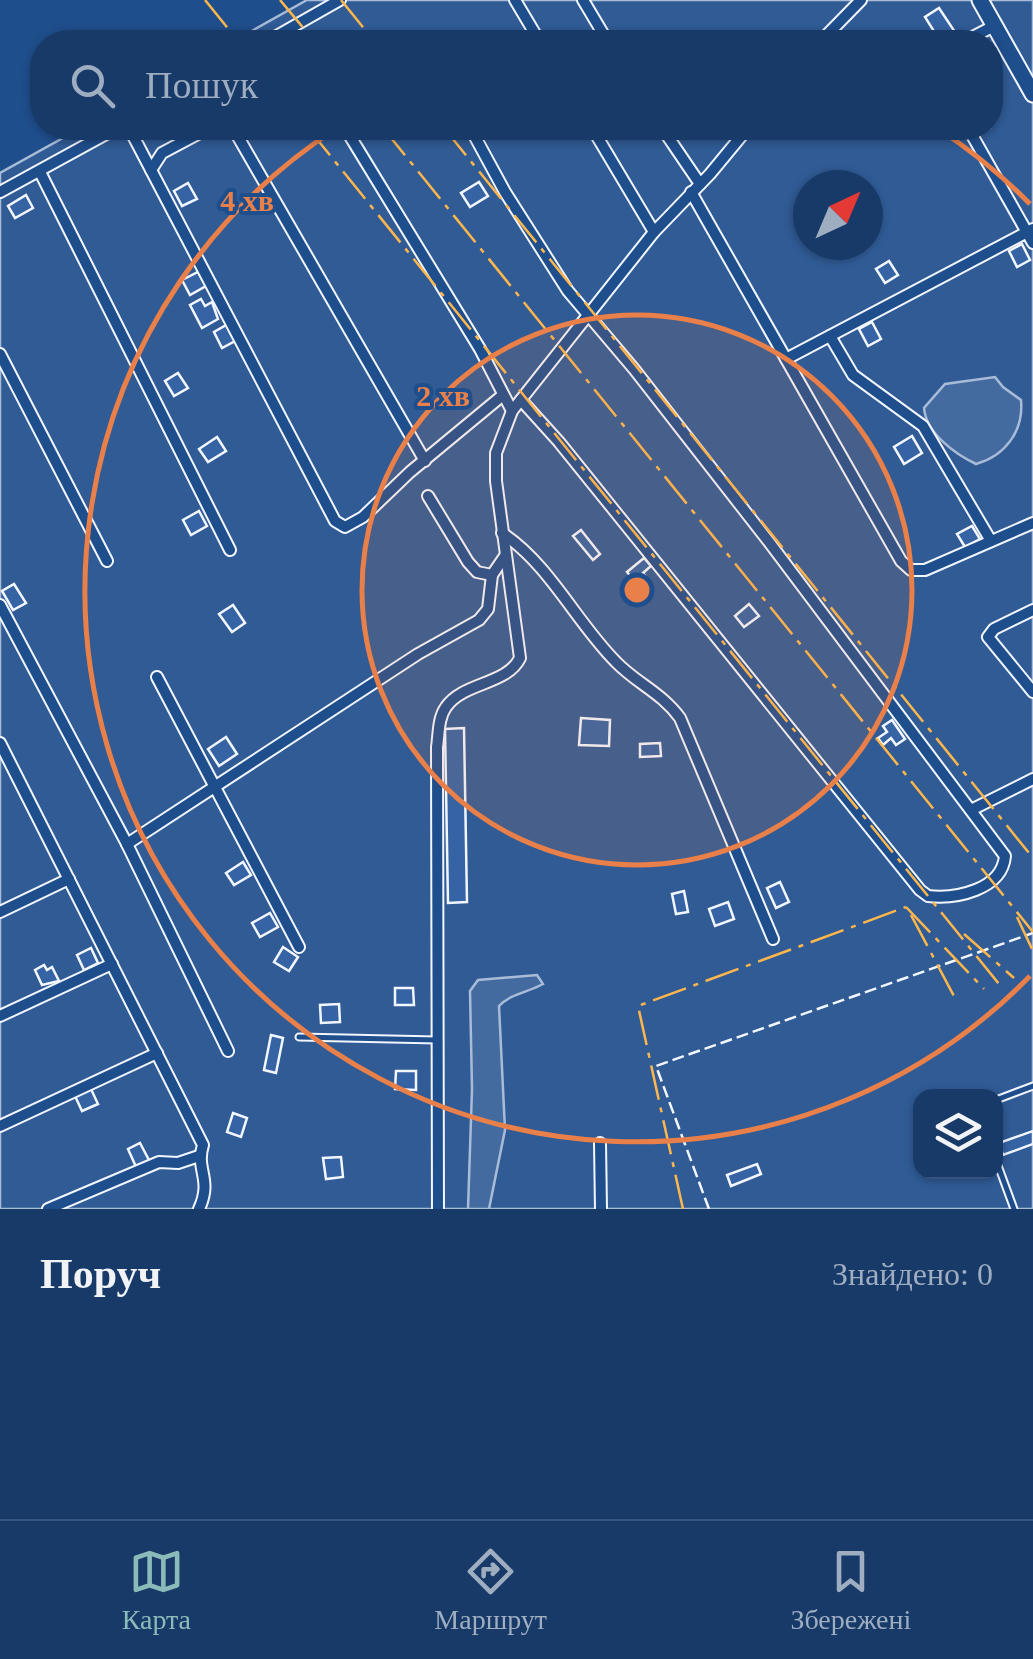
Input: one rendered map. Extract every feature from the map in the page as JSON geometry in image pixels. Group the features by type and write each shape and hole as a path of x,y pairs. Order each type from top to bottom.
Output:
{"street":[{"path":"287,30 340,0"},
{"path":"515,0 533,30"},
{"path":"583,0 601,30"},
{"path":"832,30 861,0"},
{"path":"980,0 996,30"},
{"path":"986,30 994,26"},
{"path":"1003,42 1033,94"},
{"path":"0,192 96,140"},
{"path":"135,140 335,520 345,526 353,524 503,395"},
{"path":"151,170 162,152 186,140"},
{"path":"240,140 425,461"},
{"path":"352,140 480,349 512,411"},
{"path":"477,140 568,291 770,542 1006,856 1004,867 983,885 963,895 928,896 868,828 593,484 521,400"},
{"path":"599,140 654,232"},
{"path":"669,140 786,359 907,566 917,572 925,570 1033,523"},
{"path":"438,1209 440,719 445,708 464,692 518,664 520,658 502,533 496,453 512,411 654,232 738,140"},
{"path":"786,359 1031,235 975,140"},
{"path":"40,172 230,550"},
{"path":"830,336 853,375 923,426 991,541"},
{"path":"0,354 107,561"},
{"path":"428,496 468,562 477,572 492,576"},
{"path":"502,533 544,573 614,660 661,695 680,718 773,939"},
{"path":"127,844 418,654 479,620 488,609 492,576 505,556"},
{"path":"0,605 127,844 228,1051"},
{"path":"1033,610 994,629 988,637 1033,692"},
{"path":"156,677 299,947"},
{"path":"0,743 203,1145 200,1156 207,1185 199,1209"},
{"path":"971,810 1033,780"},
{"path":"0,912 68,879"},
{"path":"0,1016 112,964"},
{"path":"0,1126 157,1054"},
{"path":"600,1143 601,1209"},
{"path":"48,1209 159,1162 178,1163 200,1156"}],"lane":[{"path":"299,1037 437,1040"},
{"path":"1003,1097 1033,1086"},
{"path":"1003,1179 1014,1209"}],"shaded area":[{"path":"307,0 1033,0 1033,1209 0,1209 0,173 59,140 1003,140 1003,30 253,30"},
{"path":"995,377 1021,400 1019,422 1004,448 976,464 936,434 924,408 945,384"},
{"path":"537,975 543,984 499,1006 505,1130 489,1209 468,1209 470,991 478,980"}],"building":[{"path":"939,8 954,30 933,30 925,17"},
{"path":"479,182 488,196 470,207 461,193"},
{"path":"188,183 197,199 182,206 174,191"},
{"path":"26,195 33,208 15,218 8,206"},
{"path":"1022,244 1030,260 1017,267 1009,251"},
{"path":"889,261 898,275 885,283 876,269"},
{"path":"198,272 206,286 190,295 182,280"},
{"path":"201,299 205,306 212,302 218,319 202,328 190,305"},
{"path":"872,322 881,339 868,346 859,329"},
{"path":"228,324 237,340 222,348 214,332"},
{"path":"178,373 188,388 174,396 165,381"},
{"path":"912,436 922,453 904,464 894,447"},
{"path":"217,437 226,451 208,462 199,449"},
{"path":"199,511 207,526 191,535 183,520"},
{"path":"972,526 980,539 965,547 957,534"},
{"path":"581,530 600,554 593,560 573,536"},
{"path":"644,558 651,566 637,584 627,572"},
{"path":"14,584 26,603 13,610 2,591"},
{"path":"749,604 759,616 744,627 735,616"},
{"path":"233,605 245,623 232,632 219,614"},
{"path":"581,718 610,720 609,746 579,745"},
{"path":"892,720 905,739 896,745 891,738 883,745 878,738 887,732 883,726"},
{"path":"464,728 467,902 448,903 445,729"},
{"path":"226,737 237,754 219,766 208,749"},
{"path":"660,743 661,756 640,757 640,744"},
{"path":"243,862 251,875 234,885 226,873"},
{"path":"780,882 789,902 776,908 767,888"},
{"path":"684,891 688,912 676,914 672,894"},
{"path":"728,902 734,919 715,926 709,909"},
{"path":"270,913 278,927 260,937 252,923"},
{"path":"283,947 298,957 289,971 274,962"},
{"path":"91,948 98,963 84,970 77,955"},
{"path":"44,965 47,970 52,967 59,981 42,985 35,970"},
{"path":"395,988 413,988 414,1005 395,1005"},
{"path":"339,1004 340,1022 321,1023 320,1005"},
{"path":"271,1035 283,1038 276,1073 264,1070"},
{"path":"396,1071 416,1071 416,1090 395,1089"},
{"path":"91,1089 98,1104 82,1111 75,1096"},
{"path":"233,1113 247,1118 241,1137 227,1132"},
{"path":"1033,1131 1033,1144 1003,1155 1003,1142"},
{"path":"140,1143 150,1162 137,1169 128,1149"},
{"path":"341,1157 343,1177 326,1179 323,1158"},
{"path":"757,1164 761,1174 731,1186 727,1175"}],"fence":[{"path":"709,1209 656,1066 1033,933"}],"power":[{"path":"205,0 229,30"},
{"path":"280,0 305,30"},
{"path":"341,0 365,30"},
{"path":"318,140 999,984"},
{"path":"393,140 1033,932"},
{"path":"454,140 1033,858"},
{"path":"906,907 984,989"},
{"path":"683,1209 638,1006 906,907"},
{"path":"911,915 956,1000"},
{"path":"1017,917 1033,951"},
{"path":"964,934 1014,978"}]}
